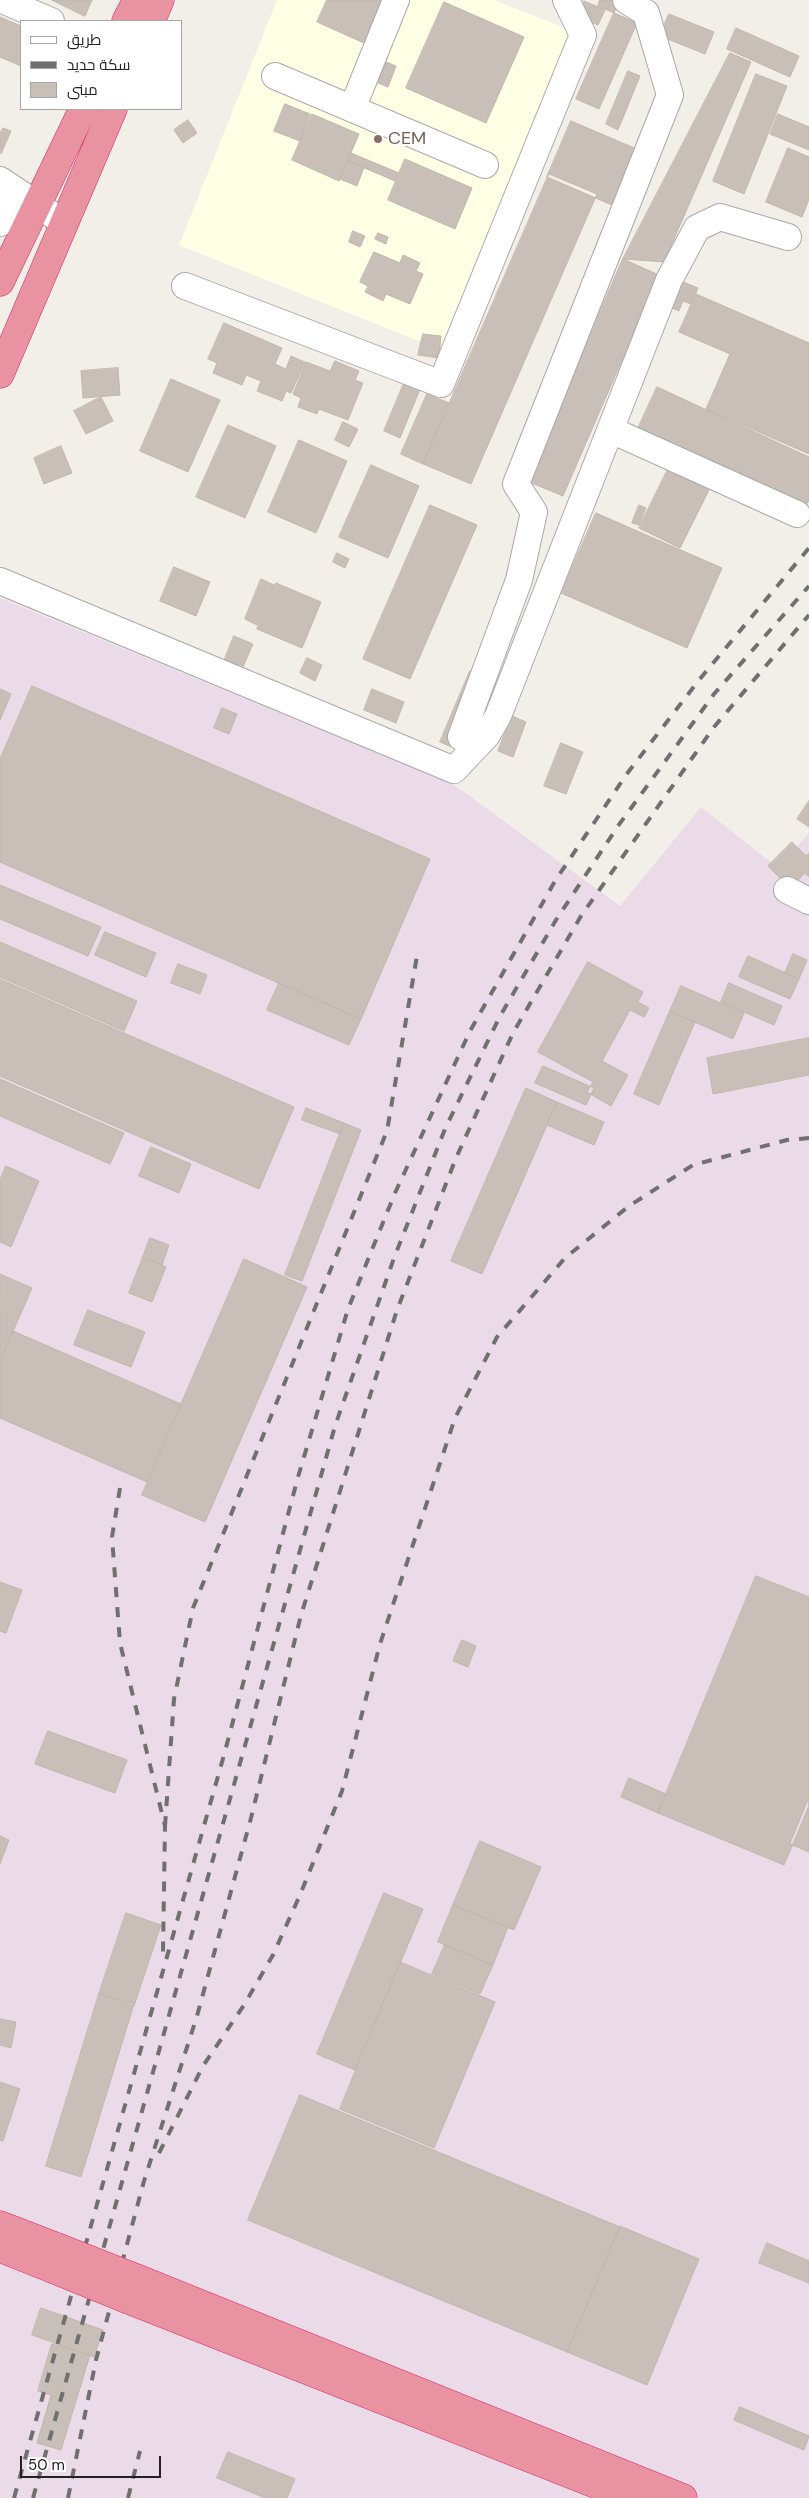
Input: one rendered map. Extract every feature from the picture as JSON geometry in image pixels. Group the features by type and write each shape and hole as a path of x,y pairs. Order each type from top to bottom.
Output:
{"highway":[{"path":"126,20 136,0"},
{"path":"151,20 160,0"},
{"path":"0,282 17,191 82,110"},
{"path":"0,374 113,110"},
{"path":"0,2225 55,2258 683,2498"},
{"path":"0,2248 55,2258"},
{"path":"133,2289 632,2498"}],"street":[{"path":"352,109 396,0"},
{"path":"185,286 441,384 583,36 566,0"},
{"path":"461,736 519,580 534,512 516,484 670,95 646,13 626,0"},
{"path":"8,1 49,20"},
{"path":"275,76 485,165"},
{"path":"0,223 17,191 64,222"},
{"path":"0,581 454,770 487,734 498,716 669,280 697,228 720,217 788,237"},
{"path":"611,430 797,514"}],"shaded area":[{"name":"CEM","path":"277,0 494,0 578,33 449,353 179,245"},
{"path":"0,598 453,784 620,906 701,807 778,868 809,833 809,2498 0,2498"}],"building":[{"path":"52,0 92,0 85,16"},
{"path":"327,0 383,0 364,43 317,22"},
{"path":"600,0 619,1 614,13 598,6"},
{"path":"584,1 605,10 598,25 578,16"},
{"path":"444,2 524,37 486,123 406,88"},
{"path":"614,13 637,23 599,109 576,99"},
{"path":"669,14 714,32 705,54 660,36"},
{"path":"0,17 20,26 20,66 0,57"},
{"path":"736,28 799,56 790,77 727,49"},
{"path":"730,53 751,62 664,262 623,259"},
{"path":"376,58 396,66 388,87 368,79"},
{"path":"628,71 640,76 618,130 606,124"},
{"path":"756,74 787,86 744,194 713,181"},
{"path":"285,104 310,114 300,141 274,131"},
{"path":"312,114 359,134 339,181 292,160"},
{"path":"778,114 809,127 809,150 770,134"},
{"path":"188,120 197,133 183,143 174,130"},
{"path":"571,121 646,153 621,209 547,177"},
{"path":"3,128 11,131 1,154 0,134"},
{"path":"788,148 809,157 809,199 802,217 766,202"},
{"path":"351,153 399,173 395,181 348,161"},
{"path":"405,159 472,188 455,229 388,200"},
{"path":"348,161 364,167 357,186 340,179"},
{"path":"549,174 597,194 471,484 423,464"},
{"path":"353,231 365,236 360,247 349,242"},
{"path":"378,233 388,237 386,244 375,239"},
{"path":"374,252 400,263 403,255 420,263 416,271 423,274 410,304 386,294 383,301 365,292 368,286 360,282"},
{"path":"623,259 659,275 563,496 527,481"},
{"path":"676,279 698,288 691,304 683,301 679,311 665,305"},
{"path":"696,294 809,343 809,454 706,409 730,354 679,332"},
{"path":"224,323 282,348 275,364 286,369 291,356 305,362 291,393 286,391 282,401 257,391 261,381 246,375 242,385 213,373 217,363 208,359"},
{"path":"423,334 441,336 439,358 418,355"},
{"path":"335,361 359,371 355,380 363,383 348,420 319,409 317,414 298,407 301,398 293,394 306,362 330,371"},
{"path":"118,368 120,395 83,398 81,371"},
{"path":"171,379 220,400 188,472 140,451"},
{"path":"404,383 420,389 400,438 384,431"},
{"path":"657,387 809,457 809,501 802,509 635,435"},
{"path":"427,394 449,403 423,464 401,454"},
{"path":"101,397 113,421 86,434 74,411"},
{"path":"343,422 358,429 349,447 335,440"},
{"path":"228,425 276,446 245,518 196,497"},
{"path":"299,440 347,461 316,533 268,512"},
{"path":"61,446 72,473 44,484 34,458"},
{"path":"671,463 712,484 680,548 639,528"},
{"path":"371,465 419,486 388,558 339,537"},
{"path":"430,505 477,525 410,679 363,659"},
{"path":"639,505 646,508 639,525 632,523"},
{"path":"596,513 722,568 687,648 561,593"},
{"path":"337,553 349,559 345,568 333,562"},
{"path":"174,567 210,582 196,616 160,601"},
{"path":"261,579 274,585 257,625 245,619"},
{"path":"276,583 321,602 302,648 257,629"},
{"path":"234,636 253,644 242,669 224,661"},
{"path":"307,658 322,665 315,681 300,673"},
{"path":"470,671 489,679 459,750 440,742"},
{"path":"32,686 430,859 361,1019 0,862 0,759"},
{"path":"0,689 11,694 0,720"},
{"path":"372,689 404,702 396,723 364,710"},
{"path":"222,708 237,714 229,734 214,728"},
{"path":"512,716 526,722 513,757 498,751"},
{"path":"561,743 583,752 566,794 544,786"},
{"path":"809,801 809,827 797,819"},
{"path":"792,842 806,856 809,853 809,877 805,873 790,888 768,866"},
{"path":"0,885 101,927 88,956 0,919"},
{"path":"105,932 156,953 146,977 95,955"},
{"path":"0,942 137,1001 124,1031 0,977"},
{"path":"793,954 807,960 799,979 785,973"},
{"path":"748,956 799,979 790,999 739,977"},
{"path":"588,962 643,992 638,1002 649,1008 644,1017 630,1010 602,1061 628,1075 611,1106 587,1092 593,1082 538,1052"},
{"path":"178,964 207,975 200,994 171,983"},
{"path":"0,979 294,1107 259,1189 0,1076"},
{"path":"279,983 361,1019 349,1045 267,1010"},
{"path":"729,983 782,1006 774,1025 721,1002"},
{"path":"681,986 744,1013 733,1039 670,1011"},
{"path":"670,1011 695,1022 659,1105 634,1094"},
{"path":"809,1038 809,1075 713,1094 707,1058"},
{"path":"543,1066 594,1088 586,1105 535,1083"},
{"path":"0,1079 124,1133 110,1164 0,1116"},
{"path":"526,1088 557,1102 482,1274 451,1261"},
{"path":"557,1102 604,1122 594,1145 547,1125"},
{"path":"306,1108 344,1123 340,1134 302,1120"},
{"path":"344,1123 361,1130 302,1281 285,1275"},
{"path":"151,1147 191,1164 179,1193 139,1176"},
{"path":"6,1166 39,1181 11,1247 0,1242 0,1180"},
{"path":"150,1238 169,1245 162,1265 143,1257"},
{"path":"143,1257 166,1267 152,1302 129,1293"},
{"path":"244,1259 307,1287 205,1522 142,1495"},
{"path":"0,1274 32,1288 0,1361"},
{"path":"88,1310 145,1332 131,1367 74,1345"},
{"path":"13,1331 181,1404 147,1482 0,1418 0,1361"},
{"path":"756,1576 809,1597 809,1806 784,1865 658,1813"},
{"path":"0,1582 22,1590 6,1633 0,1631"},
{"path":"462,1640 476,1646 468,1667 453,1661"},
{"path":"48,1731 127,1760 115,1793 35,1764"},
{"path":"629,1778 666,1794 658,1813 621,1797"},
{"path":"809,1797 809,1852 790,1844"},
{"path":"0,1836 9,1840 0,1864"},
{"path":"480,1841 541,1867 514,1930 453,1905"},
{"path":"384,1893 423,1909 355,2070 317,2054"},
{"path":"453,1905 508,1927 493,1965 438,1942"},
{"path":"126,1913 161,1925 134,2006 99,1994"},
{"path":"445,1945 493,1965 480,1994 432,1974"},
{"path":"400,1962 495,2002 434,2148 340,2109"},
{"path":"99,1994 134,2004 81,2177 46,2166"},
{"path":"0,2019 16,2022 11,2048 0,2045"},
{"path":"0,2082 20,2089 3,2141 0,2140"},
{"path":"300,2095 620,2227 567,2352 248,2220"},
{"path":"620,2226 699,2259 647,2385 567,2352"},
{"path":"767,2243 809,2261 809,2283 759,2263"},
{"path":"41,2308 103,2330 94,2357 32,2335"},
{"path":"52,2344 90,2355 61,2450 37,2443 51,2395 38,2391"},
{"path":"740,2407 809,2436 804,2450 734,2420"},
{"path":"228,2452 295,2479 287,2498 265,2498 217,2478"}],"railway":[{"path":"14,2498 224,1755 298,1477 348,1309 395,1193 470,1031 555,881 626,775 699,680 809,548"},
{"path":"33,2498 335,1426 394,1258 445,1129 499,1018 556,920 618,826 714,694 809,586"},
{"path":"68,2498 96,2360 144,2181 197,2016 251,1818 301,1615 397,1310 456,1158 513,1033 581,916 714,727 809,615"},
{"path":"165,1826 174,1699 193,1608 387,1131 418,950"},
{"path":"159,2153 203,2066 244,2005 273,1955 300,1895 342,1791 380,1644 455,1418 497,1337 565,1258 629,1206 693,1165 787,1140 809,1138"},
{"path":"120,1488 112,1537 120,1643 165,1826 163,1952"},
{"path":"128,2498 140,2451"}],"place":[{"name":"CEM","path":"378,139"}]}
